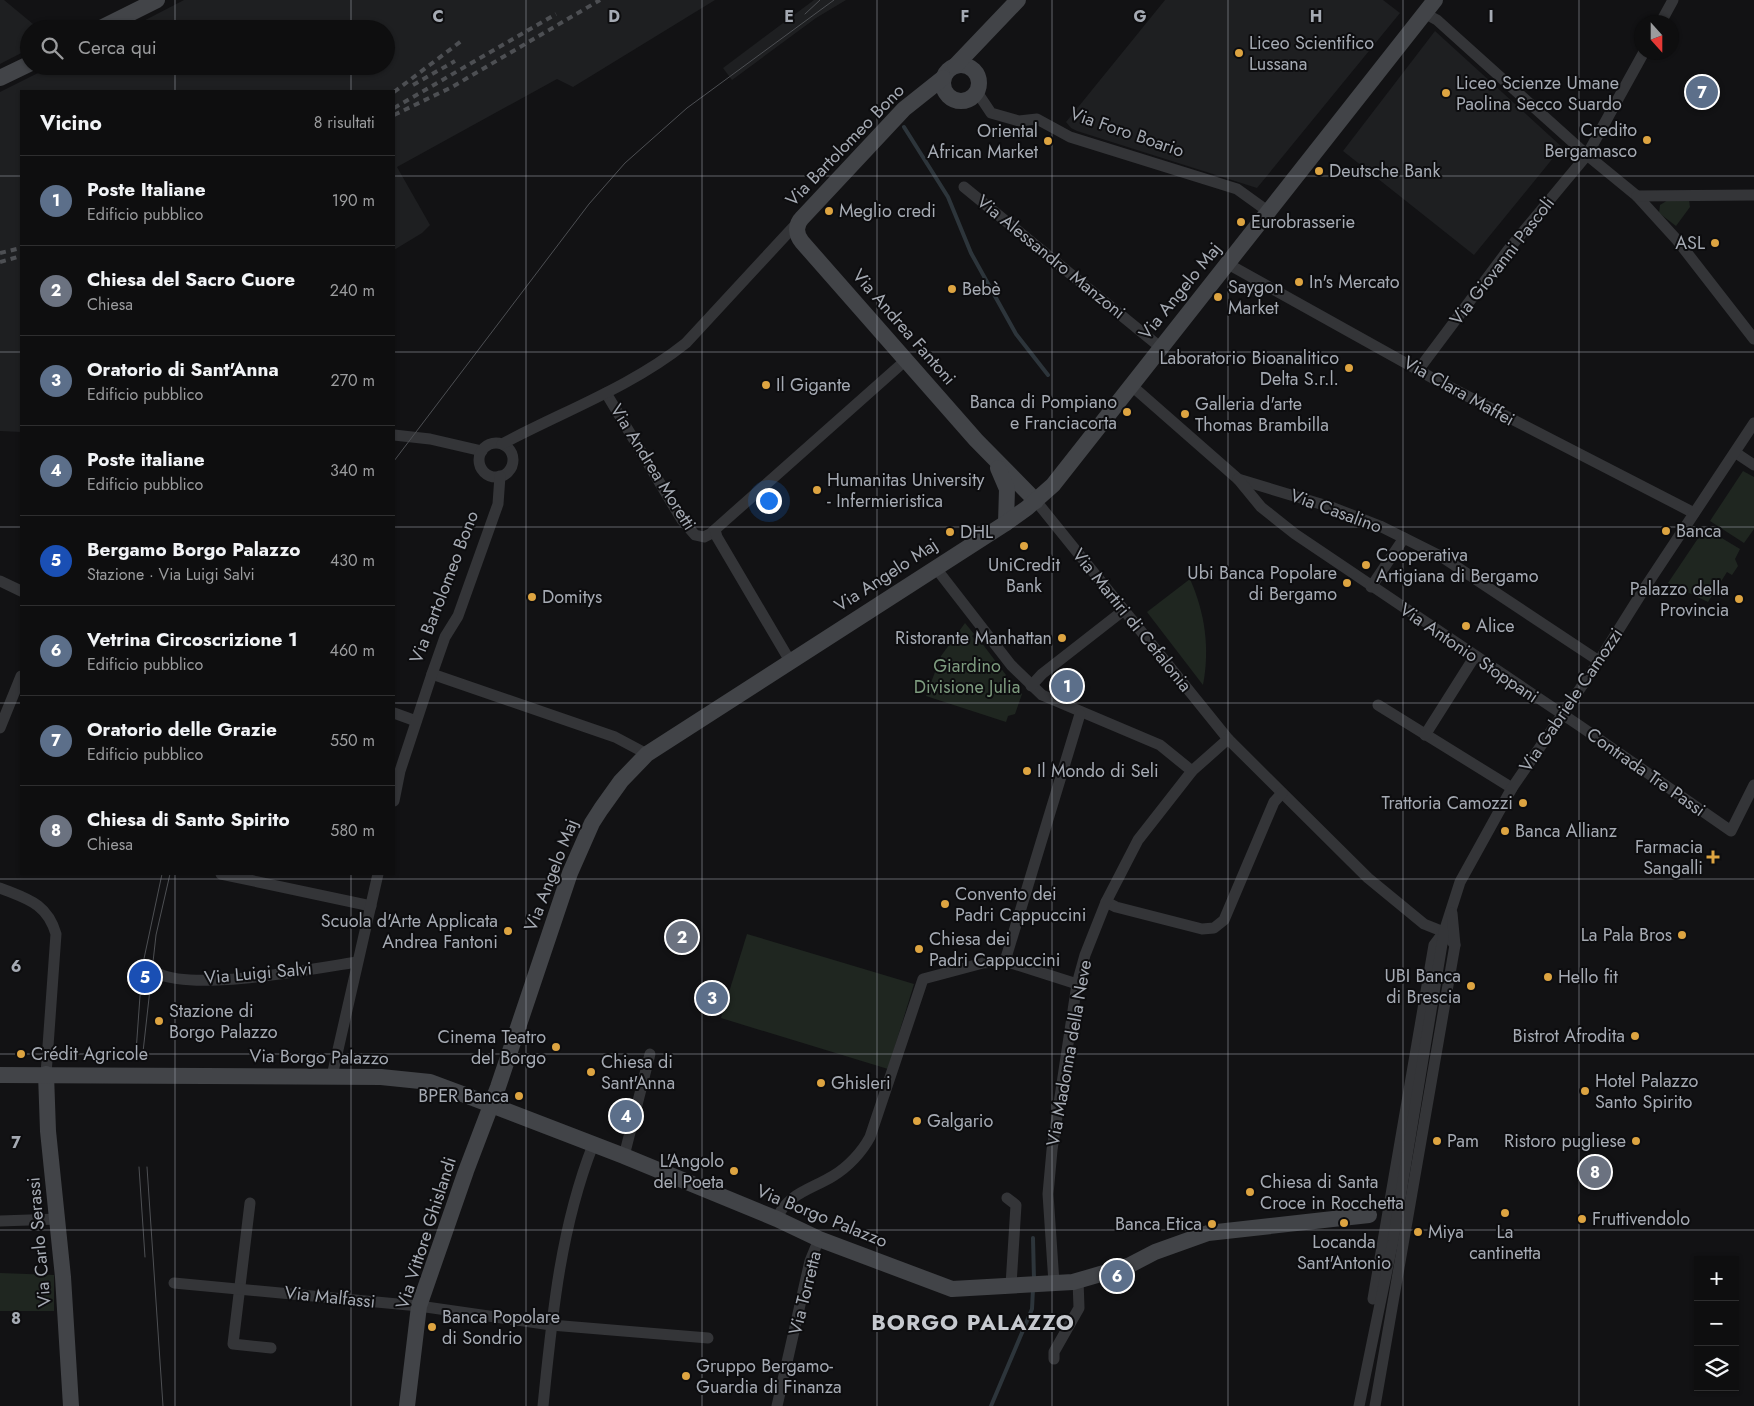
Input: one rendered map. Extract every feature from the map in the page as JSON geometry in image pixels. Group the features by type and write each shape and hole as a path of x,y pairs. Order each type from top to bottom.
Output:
{"main road":[{"path":"117,20 158,0"},
{"name":"Via Bartolomeo Bono","path":"798,222 904,109 949,72 1018,0"},
{"name":"Via Angelo Maj","path":"492,1105 570,873 592,823 621,781 647,754 1006,522 1053,485 1430,6"},
{"name":"Via Foro Boario","path":"949,72 964,65 975,71 979,80 977,92"},
{"path":"0,78 20,68"},
{"path":"949,72 945,93 954,100 968,101 977,92"},
{"path":"798,222 797,230 800,240"},
{"name":"Via Andrea Fantoni","path":"800,240 991,456 1036,500"},
{"name":"Via Andrea Fantoni","path":"991,456 1004,479 1007,489 1006,522"},
{"name":"Via Borgo Palazzo","path":"0,1074 332,1076 381,1077 430,1082 624,1156 777,1219 819,1239 952,1289 1078,1280 1128,1266 1154,1252 1208,1233 1369,1215"},
{"name":"Via Carlo Serassi","path":"46,1074 48,1131 58,1219 71,1406"},
{"name":"Via Vittore Ghislandi","path":"407,1406 420,1306 466,1171 492,1105"}],"street":[{"path":"1665,15 1673,0"},
{"path":"1430,6 1438,20 1587,155 1637,196 1677,240 1754,339"},
{"name":"Via Giovanni Pascoli","path":"1419,369 1498,264 1587,155 1640,60"},
{"name":"Via Foro Boario","path":"977,92 991,113 1019,121 1037,119 1070,137 1237,189 1269,212"},
{"name":"Via Alessandro Manzoni","path":"964,186 1160,347"},
{"path":"1637,196 1754,195"},
{"name":"Via Bartolomeo Bono","path":"506,447 526,431 642,375 686,343 798,222"},
{"path":"779,243 800,240"},
{"name":"Via Clara Maffei","path":"1228,264 1419,369 1694,513"},
{"name":"Via Andrea Moretti","path":"606,393 682,520 694,535 704,537 715,530 906,360"},
{"name":"Via Casalino","path":"1132,386 1238,479 1334,508 1380,526 1442,557 1599,661"},
{"name":"Via Gabriele Camozzi","path":"1395,1200 1444,932 1460,882 1471,859 1512,788 1599,661 1754,423"},
{"path":"395,435 430,439 482,451 479,459 481,467 495,476"},
{"name":"Via Bartolomeo Bono","path":"395,796 400,771 432,674 446,637 458,616 498,504 495,476 511,468 513,458 506,447 493,443 482,451"},
{"path":"1736,453 1754,465"},
{"name":"Via Antonio Stoppani","path":"1238,479 1261,508 1295,534 1561,715"},
{"name":"Via Martiri di Cefalonia","path":"1036,500 1228,739"},
{"path":"715,530 716,537 790,661"},
{"path":"1371,587 1404,538"},
{"path":"935,567 1011,665 1042,696 1164,749 1192,771"},
{"path":"0,581 20,591"},
{"path":"1031,686 1042,674 1124,610"},
{"path":"1426,735 1475,656"},
{"path":"432,674 615,737 647,754"},
{"path":"0,728 20,678"},
{"path":"1378,705 1512,788"},
{"path":"395,713 416,721"},
{"path":"1005,961 1080,714"},
{"name":"Contrada Tre Passi","path":"1561,715 1731,831 1754,785"},
{"path":"1228,739 1368,878 1424,924 1444,932 1455,945"},
{"name":"Via Madonna della Neve","path":"1052,1283 1048,1194 1052,1150 1078,984 1085,955 1106,902 1138,840 1192,771 1228,739"},
{"path":"1106,902 1116,907 1202,929 1214,928 1224,920 1274,802 1282,793"},
{"path":"226,875 371,906"},
{"path":"332,1076 378,875"},
{"path":"0,888 29,900 44,910 53,922 56,934 46,1074"},
{"name":"Via Gabriele Camozzi","path":"1375,1406 1411,1216 1411,1201 1454,980 1455,945 1451,909"},
{"name":"Via Gabriele Camozzi","path":"1395,1200 1434,945 1444,932"},
{"path":"777,1219 781,1207 798,1194 834,1176 865,1147 873,1129 923,979 983,963 1005,961 1078,984"},
{"name":"Via Luigi Salvi","path":"160,974 168,978 220,980 357,962"},
{"path":"1437,978 1454,980"},
{"path":"624,1156 650,1054"},
{"path":"543,1406 559,1262 571,1210 593,1145"},
{"path":"1007,1198 1016,1205 1014,1284"},
{"path":"1359,1406 1395,1200"},
{"path":"250,1203 241,1288 236,1306 233,1344 271,1348"},
{"path":"1369,1215 1392,1214 1411,1216"},
{"path":"0,1221 58,1219"},
{"name":"Via Torretta","path":"777,1406 810,1261 819,1239"},
{"path":"1353,1406 1388,1240"},
{"path":"1054,1359 1054,1352 1079,1308 1078,1280"},
{"name":"Via Malfassi","path":"174,1283 420,1306 551,1325 708,1338"}],"shaded area":[{"path":"0,0 4,0 28,20 20,20 20,54 0,64"},
{"path":"184,0 715,0 573,87 557,79 397,167 430,225 422,233 395,249 395,90 20,90 20,432 0,431 0,92 34,75 395,75 395,20 145,20"},
{"path":"814,0 846,0 816,18 732,80 723,68"},
{"path":"1165,0 1383,0 1400,13 1257,188 1077,131 1066,122"},
{"name":"Liceo Scienze Umane Paolina Secco Suardo","path":"1435,31 1562,147 1474,255 1343,151"}],"green space":[{"path":"1668,200 1689,200 1690,207 1676,226 1659,213 1660,205"},
{"path":"1743,471 1754,477 1754,529 1744,543 1710,521"},
{"path":"1705,528 1740,549 1735,559 1738,566 1732,575 1727,572 1708,602 1668,583"},
{"path":"1190,579 1203,618 1205,631 1206,658 1203,685 1147,612"},
{"name":"Giardino Divisione Julia","path":"965,623 974,634 972,636 975,640 978,638 1006,675 1004,677 1006,680 1009,679 1022,694 1015,714 1008,716 1006,722 926,696 941,656"},
{"path":"747,934 914,984 888,1069 721,1018"},
{"path":"0,1273 54,1275 54,1311 0,1311"}],"waterway":[{"path":"904,127 948,197 971,253 1016,334 1048,375"},
{"path":"1033,1238 1034,1280"},
{"path":"991,1406 1032,1309 1033,1289"}],"tram line":[{"path":"805,14 820,0"},
{"path":"395,460 589,204 625,163 687,108 834,0"},
{"path":"136,1052 142,968 162,875"},
{"path":"143,1052 156,935 170,875"},
{"path":"139,1167 145,1257"},
{"path":"147,1167 163,1406"}],"railway":[{"path":"395,115 452,87 600,0"},
{"path":"395,107 556,14"},
{"path":"395,91 464,39"},
{"path":"413,85 455,61"},
{"path":"0,253 20,248"},
{"path":"0,262 20,256"}],"place":[{"name":"Liceo Scientifico Lussana","path":"1239,53"},
{"name":"Oratorio delle Grazie","path":"1702,92"},
{"name":"Liceo Scienze Umane Paolina Secco Suardo","path":"1446,93"},
{"name":"Credito Bergamasco","path":"1647,140"},
{"name":"Oriental African Market","path":"1048,141"},
{"name":"Deutsche Bank","path":"1319,171"},
{"name":"Meglio credi","path":"829,211"},
{"name":"Eurobrasserie","path":"1241,222"},
{"name":"ASL","path":"1715,243"},
{"name":"In's Mercato","path":"1299,282"},
{"name":"Bebè","path":"952,289"},
{"name":"Saygon Market","path":"1218,297"},
{"name":"Laboratorio Bioanalitico Delta S.r.l.","path":"1349,368"},
{"name":"Il Gigante","path":"766,385"},
{"name":"Banca di Pompiano e Franciacorta","path":"1127,412"},
{"name":"Galleria d'arte Thomas Brambilla","path":"1185,414"},
{"name":"Humanitas University - Infermieristica","path":"817,490"},
{"name":"Banca","path":"1666,531"},
{"name":"DHL","path":"950,532"},
{"name":"UniCredit Bank","path":"1024,546"},
{"name":"Cooperativa Artigiana di Bergamo","path":"1366,565"},
{"name":"Ubi Banca Popolare di Bergamo","path":"1347,583"},
{"name":"Domitys","path":"532,597"},
{"name":"Palazzo della Provincia","path":"1739,599"},
{"name":"Alice","path":"1466,626"},
{"name":"Ristorante Manhattan","path":"1062,638"},
{"name":"Poste Italiane","path":"1067,686"},
{"name":"Il Mondo di Seli","path":"1027,771"},
{"name":"Trattoria Camozzi","path":"1523,803"},
{"name":"Banca Allianz","path":"1505,831"},
{"name":"Farmacia Sangalli","path":"1713,857"},
{"name":"Convento dei Padri Cappuccini","path":"945,904"},
{"name":"Scuola d'Arte Applicata Andrea Fantoni","path":"508,931"},
{"name":"La Pala Bros","path":"1682,935"},
{"name":"Chiesa del Sacro Cuore","path":"682,937"},
{"name":"Chiesa dei Padri Cappuccini","path":"919,949"},
{"name":"Bergamo Borgo Palazzo","path":"145,977"},
{"name":"Hello fit","path":"1548,977"},
{"name":"UBI Banca di Brescia","path":"1471,986"},
{"name":"Oratorio di Sant'Anna","path":"712,998"},
{"name":"Stazione di Borgo Palazzo","path":"159,1021"},
{"name":"Bistrot Afrodita","path":"1635,1036"},
{"name":"Cinema Teatro del Borgo","path":"556,1047"},
{"name":"Crédit Agricole","path":"21,1054"},
{"name":"Chiesa di Sant'Anna","path":"591,1072"},
{"name":"Ghisleri","path":"821,1083"},
{"name":"Hotel Palazzo Santo Spirito","path":"1585,1091"},
{"name":"BPER Banca","path":"519,1096"},
{"name":"Poste italiane","path":"626,1116"},
{"name":"Galgario","path":"917,1121"},
{"name":"Pam","path":"1437,1141"},
{"name":"Ristoro pugliese","path":"1636,1141"},
{"name":"L'Angolo del Poeta","path":"734,1171"},
{"name":"Chiesa di Santo Spirito","path":"1595,1172"},
{"name":"Chiesa di Santa Croce in Rocchetta","path":"1250,1192"},
{"name":"La cantinetta","path":"1505,1213"},
{"name":"Fruttivendolo","path":"1582,1219"},
{"name":"Locanda Sant'Antonio","path":"1344,1223"},
{"name":"Banca Etica","path":"1212,1224"},
{"name":"Miya","path":"1418,1232"},
{"name":"Vetrina Circoscrizione 1","path":"1117,1276"},
{"name":"Banca Popolare di Sondrio","path":"432,1327"},
{"name":"Gruppo Bergamo- Guardia di Finanza","path":"686,1376"}],"district":[{"name":"BORGO PALAZZO","path":"973,1322"}]}
